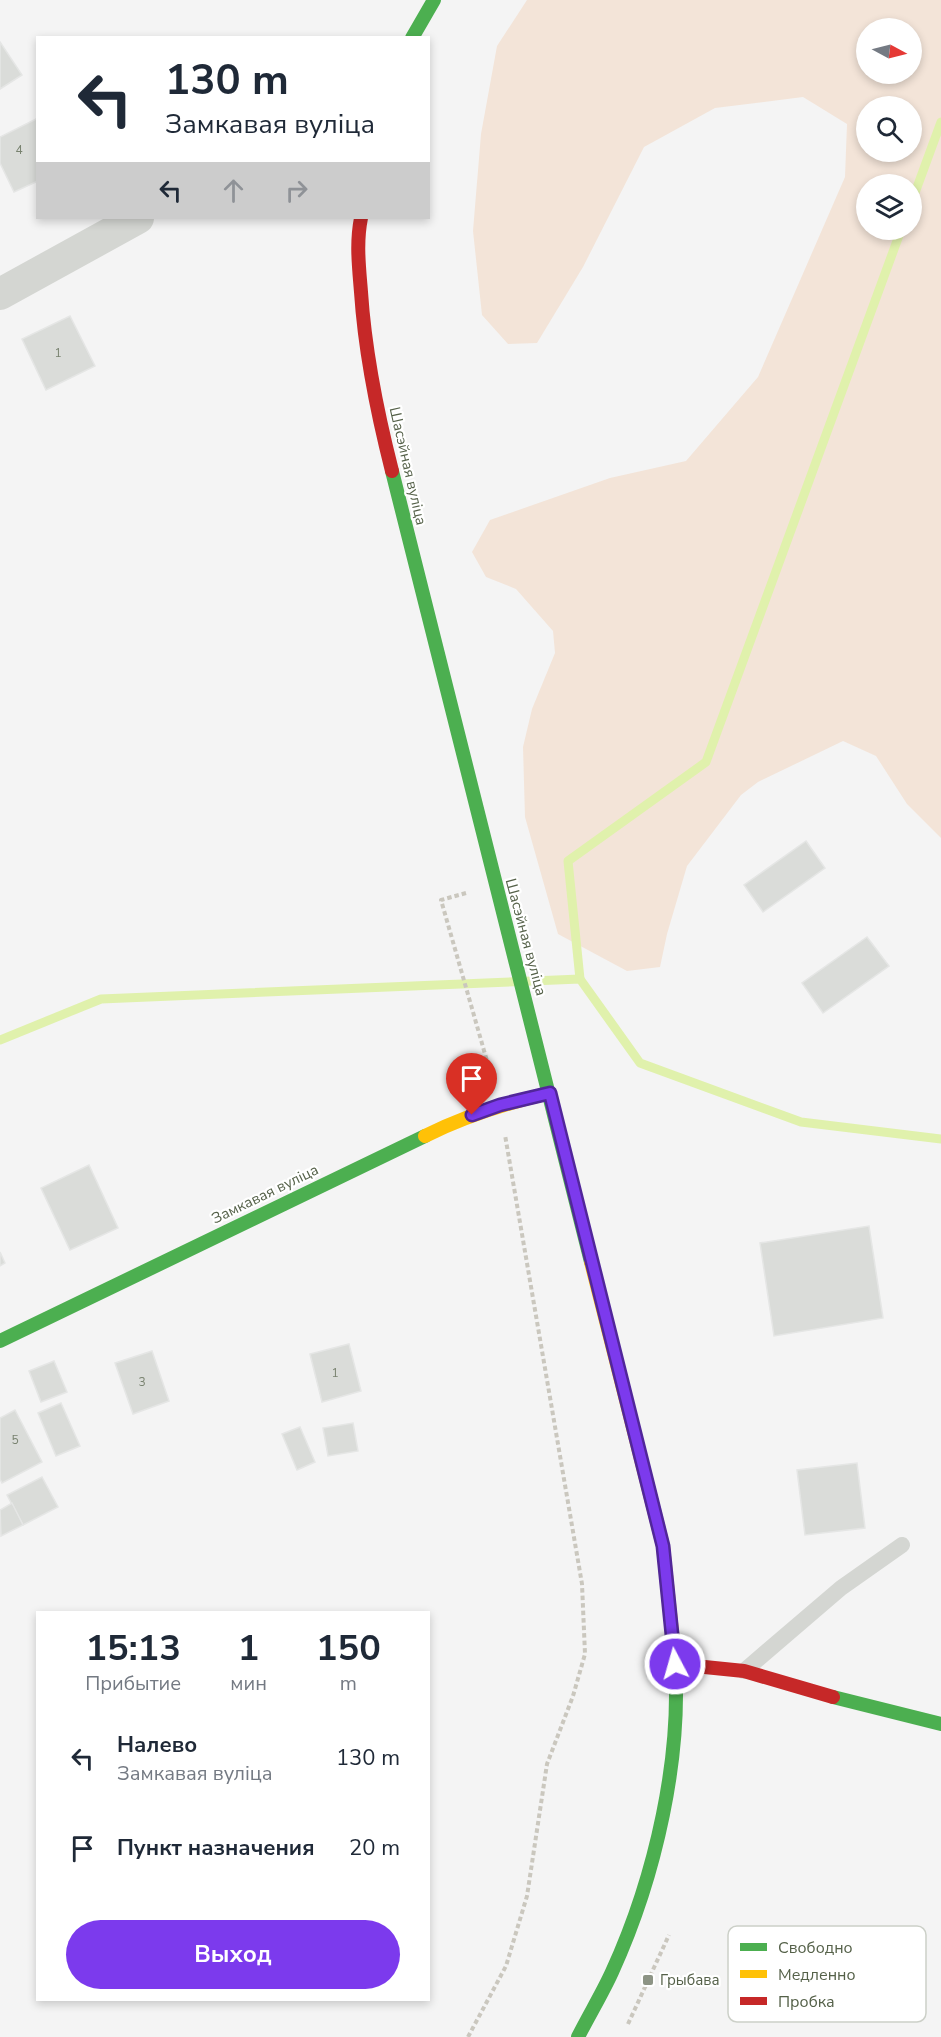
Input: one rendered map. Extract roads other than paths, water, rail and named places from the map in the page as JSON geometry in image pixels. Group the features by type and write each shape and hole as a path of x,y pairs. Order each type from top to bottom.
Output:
{"main road":[{"path":"413,36 434,0"},
{"name":"Шасэйная вуліца","path":"361,219 357,240 364,338 381,429 663,1546 675,1664 674,1742 653,1863 612,1972 578,2037"},
{"name":"Замкавая вуліца","path":"0,1341 449,1124 548,1086"},
{"path":"675,1664 744,1671 872,1708 941,1724"}],"street":[{"path":"0,294 136,219"}],"lane":[{"path":"744,1671 841,1588 902,1545"}],"waterway":[{"path":"922,174 941,122"},
{"path":"580,979 568,861 706,762 897,240"},
{"path":"0,1040 101,999 580,979 640,1063 801,1122 941,1139"}],"place":[{"name":"Грыбава","path":"648,1980"}]}
